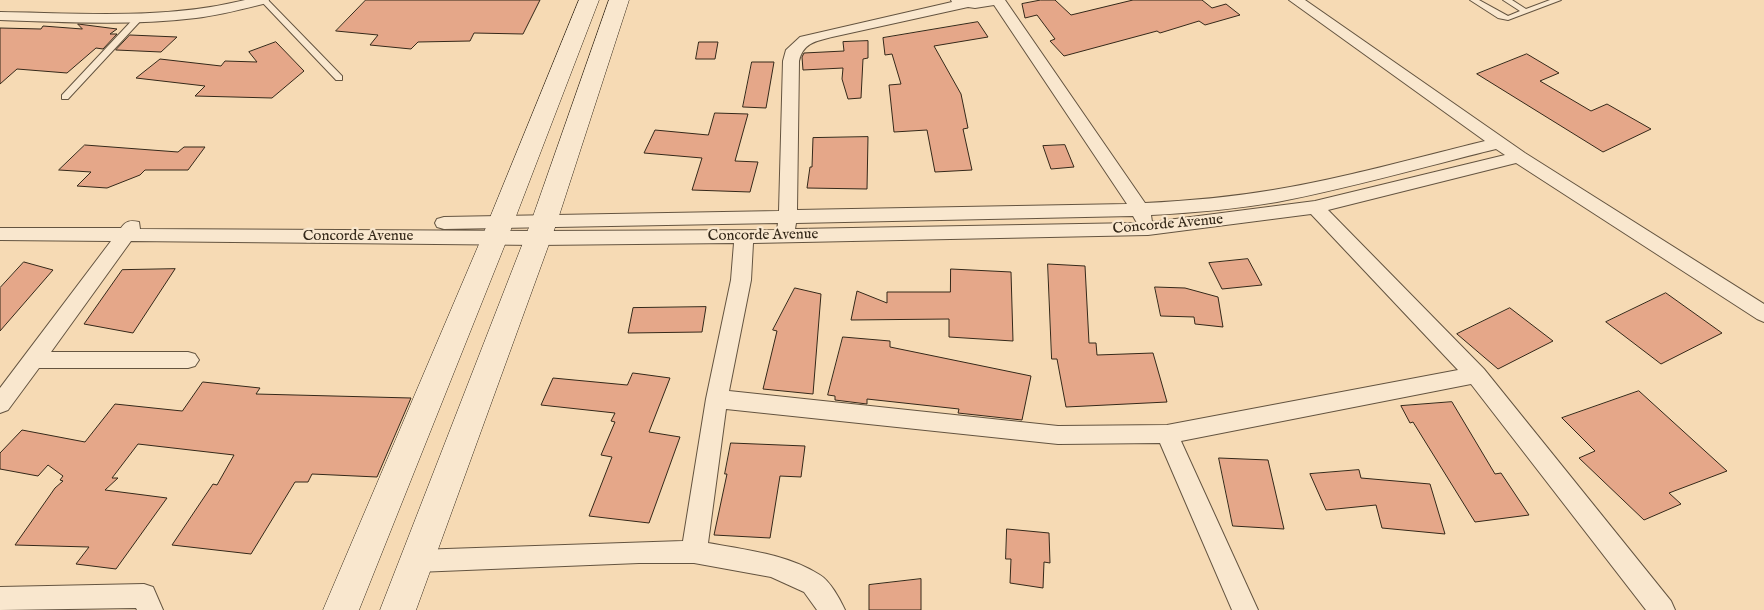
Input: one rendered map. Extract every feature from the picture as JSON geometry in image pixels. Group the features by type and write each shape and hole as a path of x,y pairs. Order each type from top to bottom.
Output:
{"main road":[{"path":"341,610 498,230 589,0"},
{"path":"398,610 541,230 619,0"}],"street":[{"path":"0,16 176,16 234,9 263,0"},
{"path":"784,236 788,217 791,61 794,50 805,40 829,33 962,2 975,4 998,0 1140,210 1148,229"},
{"path":"1296,0 1519,157 1764,314"},
{"name":"Concorde Avenue","path":"541,230 788,217 1140,210 1242,201 1316,187 1499,142"},
{"name":"Concorde Avenue","path":"0,234 129,230 541,230 744,237 1148,229 1315,207 1519,157"},
{"path":"1315,207 1476,375 1662,610"},
{"name":"Concorde Avenue","path":"0,223 129,230"},
{"path":"0,404 129,230"},
{"path":"694,552 717,399 740,280 744,237"},
{"path":"33,360 188,360"},
{"path":"717,399 1058,435 1167,434 1476,375"},
{"path":"1167,434 1245,610"},
{"path":"417,561 639,552 694,552 773,566 813,584 832,610"},
{"path":"0,599 144,596 150,610"}],"lane":[{"path":"263,0 340,78"},
{"path":"1474,0 1508,18 1542,2 1557,0"},
{"path":"1507,0 1525,11"},
{"path":"65,97 140,16"}],"building":[{"path":"366,0 540,0 523,34 474,33 470,41 418,42 411,49 370,45 378,35 336,31"},
{"path":"1041,0 1055,0 1071,15 1133,0 1202,0 1212,8 1226,4 1240,15 1205,25 1199,21 1160,33 1157,31 1064,56 1050,41 1055,39 1037,15 1025,18 1022,4"},
{"path":"978,22 988,37 934,46 961,94 968,128 963,129 972,170 935,172 927,130 894,132 889,85 901,84 892,54 885,55 883,38"},
{"path":"78,24 117,29 110,34 117,34 103,49 96,48 67,73 17,69 0,84 0,28 41,29 43,26 82,29"},
{"path":"130,35 177,37 161,52 116,50"},
{"path":"868,41 868,58 863,59 861,98 848,99 842,79 843,68 803,70 802,57 804,53 844,51 843,42"},
{"path":"276,42 304,71 272,98 195,96 205,86 136,78 160,59 221,66 225,61 257,62 249,52"},
{"path":"699,42 718,42 715,59 696,59"},
{"path":"1527,54 1559,73 1540,81 1591,111 1607,104 1651,129 1603,152 1477,74"},
{"path":"752,62 774,62 766,108 743,107"},
{"path":"715,113 748,114 735,161 758,162 750,192 692,190 702,158 644,153 655,130 708,135"},
{"path":"868,137 867,189 807,188 810,167 812,167 813,138"},
{"path":"85,145 178,152 184,147 205,147 188,170 145,170 140,175 107,188 77,186 91,172 59,170"},
{"path":"1065,145 1074,167 1051,169 1043,146"},
{"path":"1248,259 1262,285 1222,289 1209,263"},
{"path":"24,262 53,270 0,331 0,288"},
{"path":"1048,264 1085,266 1089,343 1096,343 1097,355 1153,353 1167,402 1066,407 1057,359 1052,359"},
{"path":"175,269 133,333 84,324 122,270"},
{"path":"951,269 1011,272 1013,341 949,337 949,319 851,320 857,291 887,303 887,292 950,292"},
{"path":"1155,287 1185,288 1218,297 1223,327 1195,324 1194,317 1161,316"},
{"path":"795,288 821,294 813,394 763,389 777,331 773,330"},
{"path":"1666,293 1722,333 1661,364 1606,322"},
{"path":"706,307 702,332 628,333 633,308"},
{"path":"1510,308 1553,341 1498,369 1457,334"},
{"path":"843,337 890,341 890,347 1031,376 1022,420 958,413 959,409 867,399 867,404 835,400 835,396 828,395"},
{"path":"633,373 670,378 649,432 680,437 649,523 589,516 612,457 601,455 615,422 611,421 615,413 541,405 553,378 627,385"},
{"path":"203,382 260,388 256,394 411,398 377,477 312,474 308,482 295,482 251,554 172,545 213,484 217,485 234,455 138,444 112,478 118,478 105,490 167,498 116,569 76,564 89,547 15,545 55,488 63,481 60,480 63,476 48,465 38,476 0,469 0,453 22,430 85,442 115,404 182,411"},
{"path":"1639,391 1727,471 1669,493 1681,504 1644,520 1579,458 1595,451 1562,418"},
{"path":"1452,402 1495,474 1501,473 1529,515 1475,522 1413,422 1410,423 1401,406"},
{"path":"731,443 805,446 801,477 780,476 770,538 714,535 727,474 725,474"},
{"path":"1219,458 1268,460 1284,529 1233,526"},
{"path":"1359,470 1361,478 1430,484 1445,534 1382,528 1376,505 1326,510 1310,474"},
{"path":"1007,529 1049,533 1050,563 1044,562 1043,588 1010,583 1011,559 1006,559"},
{"path":"921,579 921,610 869,610 869,585"}]}
